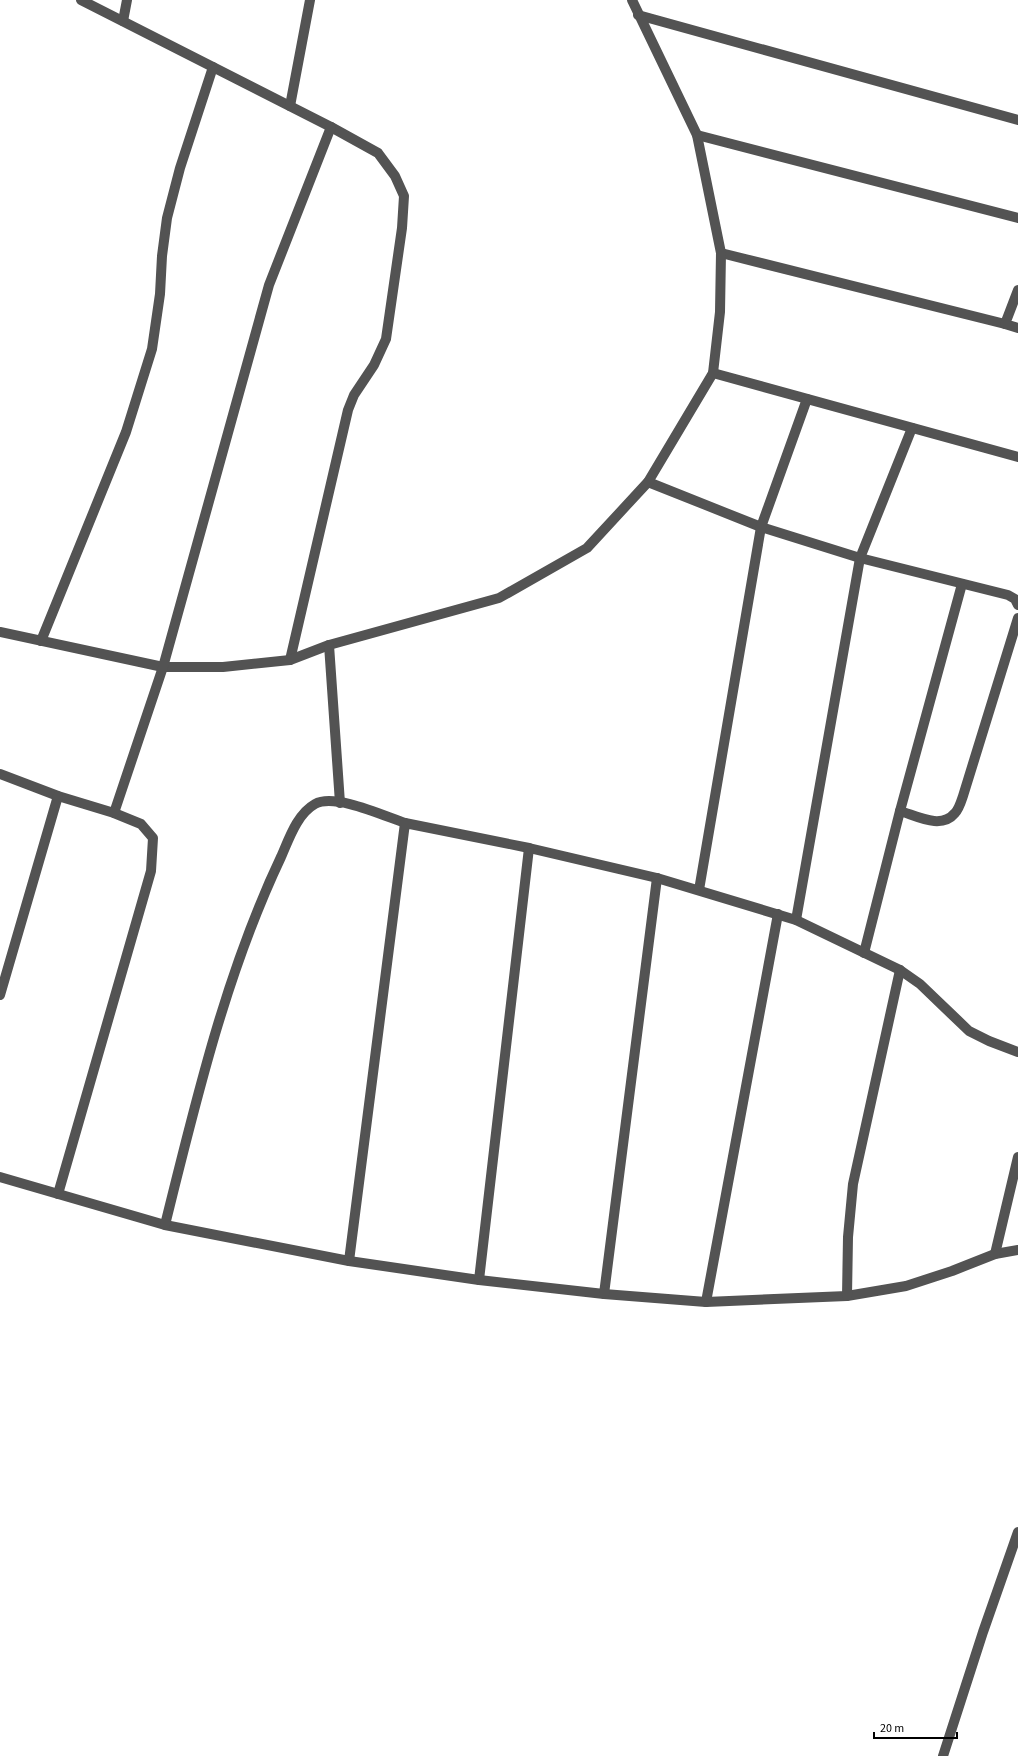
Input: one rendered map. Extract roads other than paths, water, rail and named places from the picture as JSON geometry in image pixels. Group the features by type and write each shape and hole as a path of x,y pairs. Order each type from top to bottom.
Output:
{"street":[{"path":"81,0 331,127 378,153 395,176 404,196 402,228 386,339 374,365 361,382 354,395 348,410 290,660"},
{"path":"123,21 127,0"},
{"path":"290,106 310,0"},
{"path":"0,632 162,666 222,667 290,660 329,645 499,598 587,548 648,482 713,373 720,312 721,253 697,135 632,0"},
{"path":"638,15 1018,120"},
{"path":"41,641 126,432 149,356 160,294 166,218 180,168 213,67"},
{"path":"114,813 162,666 269,285 331,127"},
{"path":"697,135 1018,218"},
{"path":"721,253 1018,328"},
{"path":"1005,324 1018,290"},
{"path":"713,373 1018,457"},
{"path":"700,890 761,527 807,399"},
{"path":"796,920 860,558 912,428"},
{"path":"648,482 761,527 860,558 1008,596 1015,599 1018,605"},
{"path":"864,953 900,811 962,584"},
{"path":"900,811 935,822 947,821 956,813 963,796 1018,618"},
{"path":"329,645 340,803"},
{"path":"0,774 58,796 114,813 141,824 153,838 152,871 58,1194"},
{"path":"0,995 58,796"},
{"path":"165,1225 214,1034 244,945 272,876 293,831 304,814 315,804 330,800 354,806 405,823 529,848 657,878 796,920 900,970 920,984 969,1031 989,1041 1018,1052"},
{"path":"349,1261 405,823"},
{"path":"479,1280 529,848"},
{"path":"604,1294 657,878"},
{"path":"706,1302 778,914"},
{"path":"847,1296 848,1237 853,1184 900,970"},
{"path":"996,1254 1018,1157"},
{"path":"0,1177 165,1225 349,1261 479,1280 604,1294 706,1302 847,1296 906,1286 952,1271 996,1254 1018,1250"},
{"path":"943,1756 983,1632 1018,1532"}]}
